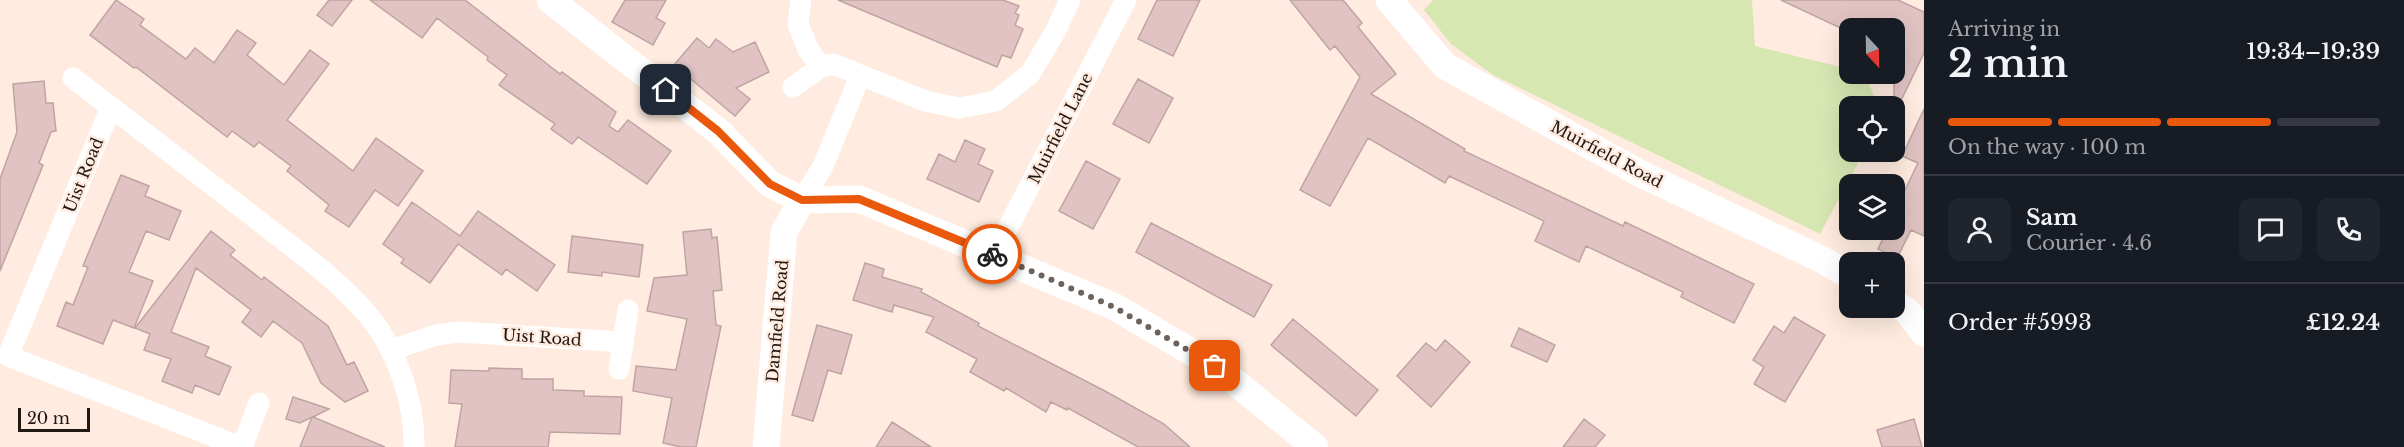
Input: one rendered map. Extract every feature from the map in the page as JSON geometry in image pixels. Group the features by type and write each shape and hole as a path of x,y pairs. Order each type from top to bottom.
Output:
{"street":[{"path":"550,0 718,131 770,184 802,200 859,199 1114,307 1215,366 1315,447"},
{"path":"801,0 798,24 808,50 821,67"},
{"path":"794,87 821,67 833,64 926,101 959,108 996,101 1030,74 1055,32 1070,0"},
{"name":"Muirfield Road","path":"1389,0 1444,66 1643,175 1839,270"},
{"name":"Muirfield Lane","path":"994,255 1120,2"},
{"path":"802,200 823,166 861,76"},
{"path":"73,78 282,238 341,288 369,316 391,350 406,392 414,447"},
{"name":"Uist Road","path":"111,107 8,356 242,447"},
{"name":"Damfield Road","path":"766,447 784,232 802,200"},
{"path":"619,369 628,310"},
{"path":"1905,310 1924,333"},
{"name":"Uist Road","path":"391,350 436,335 459,332 623,342"},
{"path":"242,447 259,403"}],"green space":[{"path":"1433,0 1752,0 1755,46 1839,67 1839,84 1869,84 1874,96 1839,96 1839,162 1859,162 1852,174 1839,174 1839,199 1820,234 1493,75 1451,44 1424,10"}],"building":[{"path":"116,0 144,19 140,25 186,59 195,48 214,63 237,30 256,43 247,55 284,85 310,50 329,64 287,120 353,171 376,138 423,171 398,206 375,190 349,227 325,211 329,205 287,171 291,166 259,142 254,147 232,131 227,137 136,67 134,68 90,35"},
{"path":"329,0 352,0 332,26 317,15"},
{"path":"370,0 465,0 560,74 562,72 616,112 609,126 618,132 628,120 671,151 647,184 578,137 572,144 551,129 555,124 499,85 507,75 487,60 488,57 437,18 422,38"},
{"path":"625,0 666,0 656,18 665,23 653,45 612,22"},
{"path":"838,0 1003,0 1019,6 1015,13 1019,15 1015,25 1023,29 1011,58 1002,55 997,67"},
{"path":"1157,0 1200,0 1173,56 1138,39"},
{"path":"1290,0 1343,0 1362,23 1358,27 1396,74 1371,94 1465,149 1464,151 1623,226 1625,222 1754,284 1734,323 1681,297 1683,292 1586,246 1579,262 1535,241 1544,221 1449,176 1445,183 1368,138 1330,206 1300,190 1360,77 1335,46 1330,50"},
{"path":"1781,0 1898,0 1924,12 1924,53 1903,96 1894,96 1894,84 1905,84 1905,18 1839,18 1839,27"},
{"path":"697,38 709,48 716,39 733,52 755,42 769,72 736,88 750,99 735,116 674,65"},
{"path":"1138,79 1173,98 1149,143 1113,124"},
{"path":"44,81 46,103 53,103 56,131 51,132 39,163 43,165 0,271 0,179 17,132 13,84"},
{"path":"1924,109 1924,236 1911,230 1900,252 1884,252 1878,249 1882,240 1905,240 1905,190 1918,163 1905,157 1905,150"},
{"path":"965,140 985,149 978,164 993,171 979,202 927,179 939,154 955,162"},
{"path":"1086,161 1120,179 1093,229 1059,211"},
{"path":"121,175 149,186 145,196 181,211 169,240 146,231 129,272 153,281 134,328 113,320 103,344 57,326 66,302 73,305 88,267 83,266"},
{"path":"412,202 460,236 478,211 555,265 537,291 506,269 502,275 458,244 430,283 401,263 404,259 383,244"},
{"path":"1151,223 1272,285 1254,317 1136,252"},
{"path":"711,229 712,238 717,237 722,290 713,291 716,325 721,326 696,447 681,447 663,443 672,398 633,391 636,366 676,370 687,319 647,311 654,278 687,275 683,232"},
{"path":"211,231 235,250 230,255 262,280 264,277 328,326 347,365 354,362 368,391 345,402 321,383 302,343 273,321 261,337 242,322 251,310 196,268 171,332 209,347 205,356 231,367 219,395 195,385 192,393 162,381 171,359 144,350 150,334 135,328"},
{"path":"572,236 643,245 639,277 602,272 602,276 568,272"},
{"path":"865,263 884,269 882,277 922,289 921,292 979,323 978,326 1164,424 1190,447 1138,447 1068,408 1067,410 1051,402 1046,412 1006,388 1004,391 970,372 977,359 926,332 934,317 894,305 892,312 853,300"},
{"path":"1794,317 1825,335 1785,402 1754,384 1764,367 1753,360 1774,326 1784,333"},
{"path":"1293,319 1378,390 1356,416 1271,345"},
{"path":"817,325 852,335 841,374 828,370 813,421 792,415"},
{"path":"1519,328 1555,345 1547,362 1511,346"},
{"path":"1445,340 1470,362 1431,407 1397,376 1426,343 1436,351"},
{"path":"489,368 522,369 522,379 553,379 553,390 584,391 584,396 622,397 620,434 550,432 548,447 455,447 462,404 449,403 451,370 489,371"},
{"path":"293,397 329,409 313,417 385,447 300,447 312,417 300,423 286,419"},
{"path":"1584,419 1605,435 1595,447 1563,447"},
{"path":"1914,419 1922,447 1882,447 1877,430"},
{"path":"892,422 931,447 876,447"}],"way so far":[{"path":"992,254 1114,307 1215,366"}],"route":[{"path":"666,90 718,131 770,184 802,200 859,199 992,254"}]}
